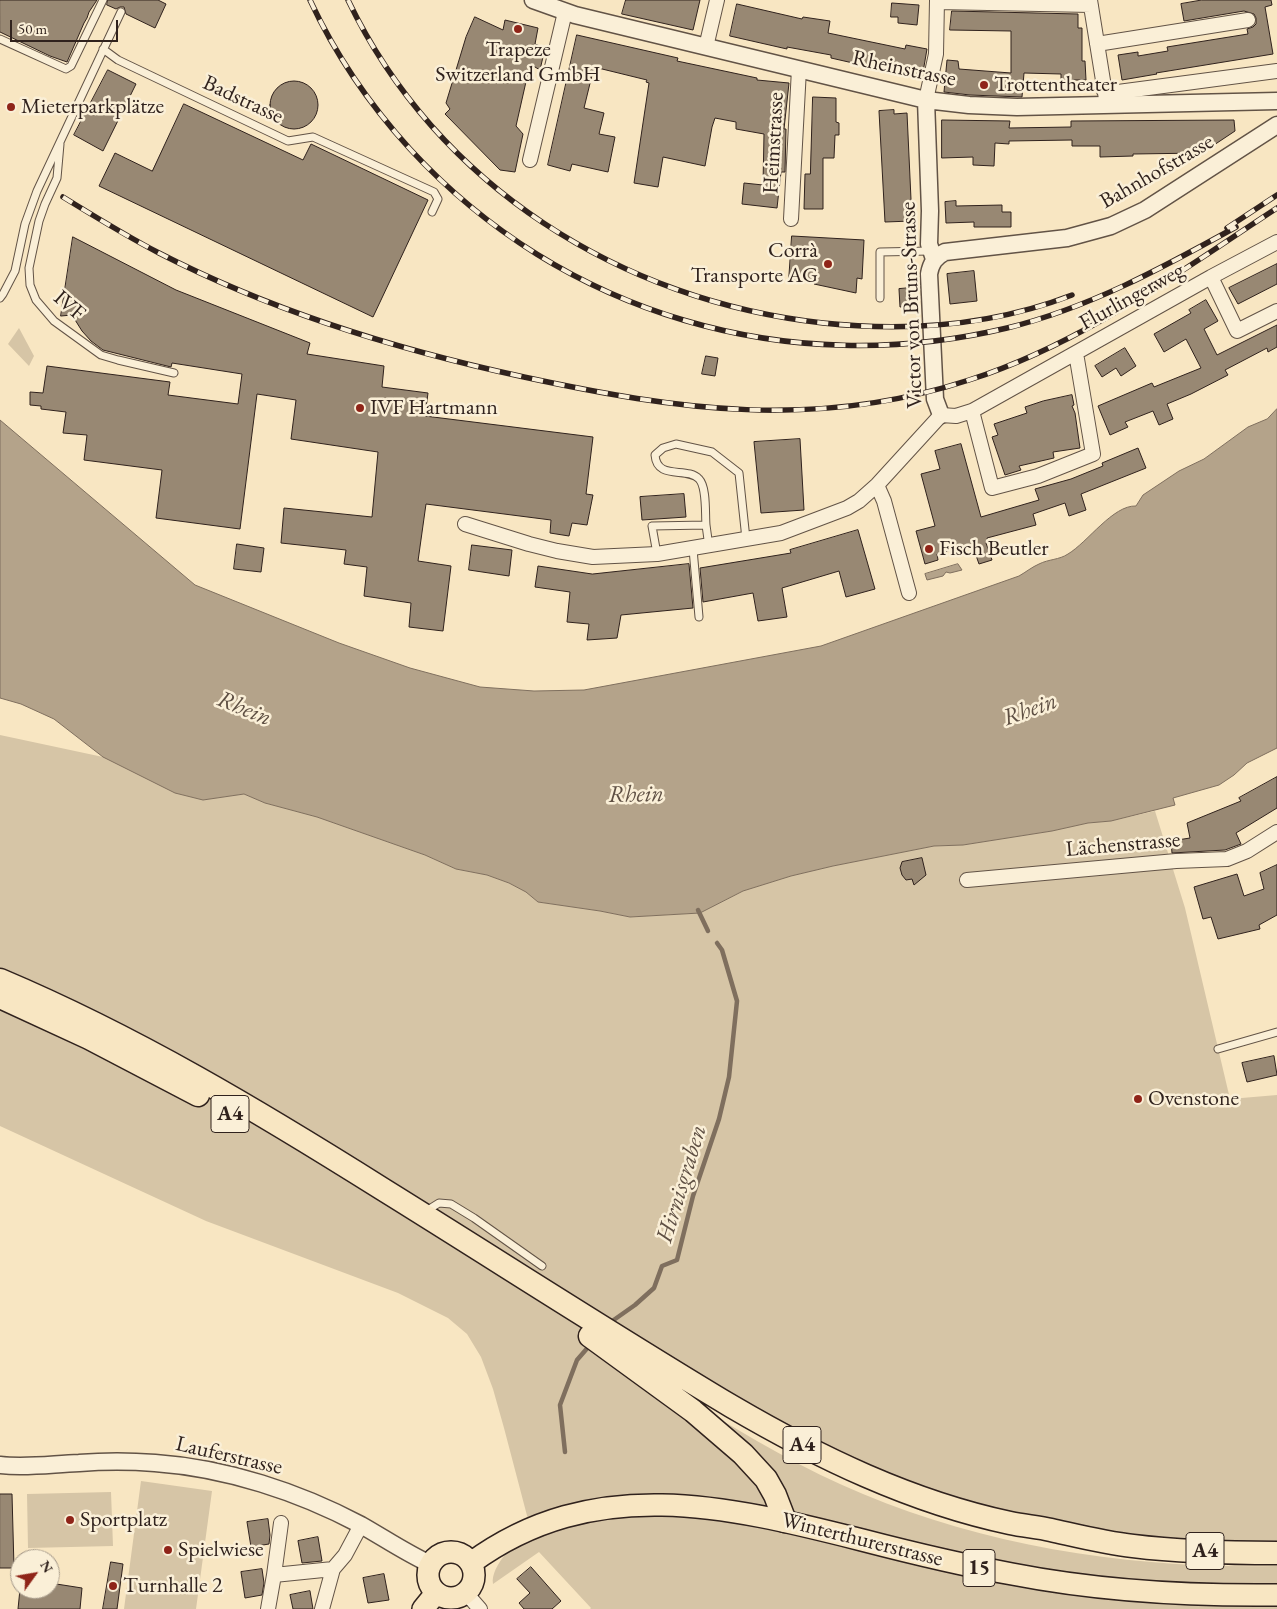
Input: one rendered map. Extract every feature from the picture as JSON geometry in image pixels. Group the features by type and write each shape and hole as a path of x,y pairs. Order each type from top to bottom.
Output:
{"highway":[{"name":"A4","path":"0,980 77,1014 176,1065 253,1109 426,1216 643,1365"},
{"name":"A4","path":"0,997 90,1038 202,1097 558,1307 590,1336 643,1365 829,1459 937,1503 1010,1523 1132,1546 1212,1552 1277,1553"},
{"path":"643,1365 747,1457 766,1479 786,1521"}],"main road":[{"name":"Winterthurerstrasse","path":"471,1563 501,1542 538,1524 586,1511 614,1506 665,1504 714,1508 786,1521 947,1561 1062,1583 1176,1593 1277,1595"},
{"path":"448,1552 462,1554 471,1563 474,1571 474,1580 466,1593 459,1597 429,1601 431,1587 428,1577 430,1564 438,1555 448,1552"}],"street":[{"name":"Rheinstrasse","path":"532,0 565,12 926,100 969,105 1017,107 1105,98 1277,102"},
{"path":"706,47 717,0"},
{"path":"926,100 936,54 937,1 1090,3 1105,98 1118,92 1277,70"},
{"path":"530,160 565,12"},
{"path":"1097,44 1248,20"},
{"name":"Heimstrasse","path":"791,219 799,69"},
{"name":"Victor von Bruns-Strasse","path":"465,524 529,544 593,557 657,554 709,547 781,533 848,508 877,485 941,415 935,400 929,274 932,255 929,244 930,211 926,100"},
{"name":"Bahnhofstrasse","path":"932,255 1067,238 1111,226 1145,210 1277,125"},
{"name":"Flurlingerweg","path":"941,415 956,416 972,411 1277,242"},
{"name":"Flurlingerweg","path":"1211,277 1237,331 1277,311"},
{"name":"Flurlingerweg","path":"972,411 992,488 1038,476 1092,454 1077,359 1074,354"},
{"path":"877,485 884,500 910,593"},
{"name":"Lächenstrasse","path":"967,880 1176,861 1226,859 1247,851 1277,832"},
{"name":"Lauferstrasse","path":"0,1465 17,1467 127,1461 208,1470 298,1497 360,1525 430,1564"},
{"path":"268,1609 281,1523"},
{"path":"322,1609 333,1569 345,1554 360,1525"},
{"path":"274,1575 333,1569"},
{"path":"466,1593 480,1609"}],"lane":[{"path":"0,39 66,69 71,66 103,0"},
{"path":"0,298 4,294 15,271 25,224 37,191 121,12"},
{"name":"Badstrasse","path":"103,49 118,60 288,141 313,137 434,192 438,199 432,212"},
{"name":"IVF","path":"60,144 57,178 39,221 29,268 30,284 36,300 54,321 102,355 174,373"},
{"path":"880,298 880,252 932,255"},
{"path":"709,547 704,487 699,478 691,474 662,470 655,462 655,455 663,448 676,444 712,452 739,473 746,540"},
{"path":"657,554 652,526 706,526"},
{"path":"693,549 699,617"},
{"path":"1218,1049 1277,1032"},
{"path":"426,1216 434,1205 444,1202 451,1204 542,1266"}],"shaded area":[{"path":"19,328 34,356 29,366 8,344"},
{"path":"0,735 103,757 175,793 203,800 244,794 265,803 317,817 425,855 456,869 487,875 509,883 526,892 538,902 630,917 700,913 743,891 791,876 833,866 934,846 963,845 1052,831 1155,811 1185,908 1230,1099 1277,1095 1277,1549 1086,1531 969,1503 868,1465 797,1432 710,1383 696,1405 778,1452 841,1485 912,1513 963,1528 1014,1541 1118,1559 1171,1564 1277,1566 1277,1609 590,1609 539,1552 493,1584 493,1577 500,1561 530,1527 493,1389 481,1357 467,1334 448,1318 398,1293 206,1221 0,1126"},
{"name":"Spielwiese","path":"141,1481 212,1491 196,1609 124,1609"},
{"name":"Sportplatz","path":"111,1492 113,1546 28,1548 27,1494"}],"water":[{"name":"Rhein","path":"1277,409 1277,748 1247,763 1219,785 1173,798 1175,805 1111,821 1088,823 1052,831 963,845 934,846 833,866 791,876 743,891 700,913 630,917 538,902 526,892 509,883 487,875 456,869 425,855 317,817 265,803 244,794 203,800 175,793 103,757 54,719 21,704 0,698 0,420 195,585 339,643 410,668 480,687 534,691 584,690 821,646 1019,576 1039,564 1068,554 1118,511 1136,506 1143,495 1179,471 1204,459 1248,427 1267,419"},
{"path":"958,564 962,570 946,572 943,576 927,580 925,574"}],"building":[{"path":"0,0 97,0 89,12 67,62 0,32"},
{"path":"108,0 158,0 166,4 155,28 126,14 124,7 116,9 107,5"},
{"path":"626,0 700,0 693,30 622,14"},
{"path":"1202,0 1271,0 1272,5 1265,7 1273,54 1122,80 1118,55 1138,52 1138,56 1168,51 1167,47 1248,34 1247,29 1256,24 1254,14 1244,11 1184,21 1181,4"},
{"path":"892,3 919,5 917,25 898,23 898,17 891,17"},
{"path":"737,4 802,19 803,17 830,21 828,33 905,49 906,45 927,49 922,78 831,58 831,55 787,47 787,49 730,36"},
{"path":"952,11 1078,14 1078,28 1082,28 1082,61 1085,61 1086,80 1061,80 1061,74 1024,73 1022,97 944,92 947,60 958,61 959,69 1011,73 1011,31 950,30"},
{"path":"475,17 503,30 505,20 538,28 535,44 545,48 540,70 530,64 516,126 523,134 515,172 500,170 445,114 450,109 446,103 466,37"},
{"path":"577,35 678,58 677,61 757,78 757,80 789,83 784,129 786,129 785,172 781,172 777,208 742,204 744,183 763,185 764,134 736,129 736,122 715,118 705,166 663,157 658,187 634,183 649,83 646,82 647,80 594,67 584,108 604,113 599,134 615,137 608,172 572,164 570,171 548,165"},
{"path":"108,70 136,84 103,151 74,135"},
{"path":"289,81 299,81 308,85 314,91 318,105 314,119 308,125 299,129 289,129 280,125 274,119 270,110 270,100 274,91 280,85"},
{"path":"813,97 836,98 836,122 839,123 839,135 835,135 834,158 823,158 823,209 804,209 805,174 810,174"},
{"path":"184,104 303,160 311,144 428,200 373,317 99,186 115,153 152,171"},
{"path":"894,110 894,114 907,113 912,221 885,222 879,111"},
{"path":"942,120 1010,121 1009,128 1071,127 1071,121 1234,120 1235,131 1202,153 1133,154 1133,156 1100,157 1100,146 1072,146 1072,140 1009,141 1009,144 995,143 994,166 973,165 973,157 942,158"},
{"path":"956,201 956,206 1002,205 1002,212 1011,212 1011,227 974,227 974,222 946,223 945,202"},
{"path":"792,236 864,240 862,279 857,278 856,293 814,284 814,281 789,281"},
{"path":"73,237 176,290 310,343 307,354 384,366 382,387 428,393 425,416 593,437 586,494 593,495 587,525 572,523 569,536 550,533 551,520 426,504 418,561 451,566 443,631 409,627 411,603 364,596 367,567 344,564 346,550 281,543 284,508 372,517 378,452 291,439 296,400 257,394 240,529 156,518 162,470 84,460 87,435 63,433 66,412 41,409 41,406 30,405 30,392 43,393 47,366 170,382 168,395 238,404 242,374 172,363 171,367 103,350 91,341 72,315 61,316"},
{"path":"1277,264 1277,284 1238,304 1229,288"},
{"path":"974,271 977,301 950,304 947,274"},
{"path":"911,288 912,306 900,307 899,289"},
{"path":"1206,300 1218,321 1204,329 1217,355 1277,325 1277,347 1268,352 1267,348 1225,370 1228,375 1167,404 1173,419 1159,425 1153,411 1125,422 1128,427 1110,435 1098,406 1152,383 1154,387 1201,368 1186,339 1164,352 1154,334 1191,313 1189,310"},
{"path":"1125,348 1136,366 1121,376 1116,368 1102,377 1095,366"},
{"path":"706,356 718,358 715,376 702,374"},
{"path":"1072,395 1074,405 1072,406 1075,413 1080,448 1053,452 1054,458 1019,466 1021,470 1005,475 992,437 998,435 994,424 1027,413 1025,407"},
{"path":"800,439 804,510 761,513 754,442"},
{"path":"961,444 981,517 1039,500 1035,489 1071,479 1103,466 1102,463 1138,448 1146,468 1081,494 1086,510 1069,516 1065,503 1033,514 1036,525 987,538 988,542 986,543 992,560 979,564 973,547 969,548 968,545 937,554 938,560 925,564 916,531 935,526 921,474 940,469 935,451"},
{"path":"684,494 686,517 642,520 640,497"},
{"path":"858,530 875,589 846,597 839,571 782,588 787,617 758,621 753,593 703,602 700,568 791,553 790,550"},
{"path":"237,544 264,548 261,572 234,569"},
{"path":"472,545 512,550 509,576 469,570"},
{"path":"689,564 693,608 621,615 617,638 587,640 589,624 567,622 570,592 535,587 538,566 592,574"},
{"path":"1277,777 1277,808 1236,833 1241,844 1225,850 1172,853 1171,841 1190,838 1187,823 1241,801 1239,798"},
{"path":"922,858 926,875 914,885 912,879 906,880 900,868 902,862"},
{"path":"1277,865 1277,915 1259,925 1260,929 1218,939 1211,917 1203,919 1194,887 1237,874 1244,896 1264,889 1260,873"},
{"path":"1274,1056 1277,1075 1247,1082 1242,1063"},
{"path":"0,1494 12,1494 13,1549 10,1549 10,1568 0,1568"},
{"path":"268,1519 269,1544 251,1547 247,1522"},
{"path":"318,1537 322,1561 302,1563 298,1541"},
{"name":"Turnhalle 2","path":"111,1562 123,1564 117,1609 103,1609"},
{"path":"531,1567 561,1601 552,1609 524,1609 519,1603 530,1593 517,1579"},
{"path":"262,1569 264,1583 262,1595 245,1598 241,1572"},
{"path":"384,1574 389,1600 368,1603 363,1578"},
{"path":"60,1585 82,1588 80,1609 18,1609 19,1599 60,1599"},
{"path":"310,1591 313,1609 293,1609 290,1595"}],"waterway":[{"name":"Hirnisgraben","path":"698,910 708,931"},
{"name":"Hirnisgraben","path":"608,1324 635,1305 654,1288 662,1266 677,1260 693,1196 719,1119 729,1077 737,1001 722,950 717,943"},
{"name":"Hirnisgraben","path":"565,1452 560,1405 577,1360 590,1345"}],"railway":[{"path":"310,0 342,59 381,115 410,149 471,206 537,254 609,292 684,320 763,338 843,345 925,342 1007,328 1067,310 1153,272 1236,227"},
{"path":"348,0 386,66 432,126 484,178 544,223 608,260 676,289 749,310 823,323 887,327 950,324 981,320 1011,314 1072,295"},
{"path":"1227,228 1277,195"},
{"path":"63,197 134,240 203,274 292,311 337,327 430,355 581,389 692,406 747,410 802,410 857,405 912,396 969,380 1011,365 1090,327 1129,304 1277,208"}],"place":[{"name":"Trapeze Switzerland GmbH","path":"518,29"},
{"name":"Trottentheater","path":"984,85"},
{"name":"Mieterparkplätze","path":"11,107"},
{"name":"Corrà Transporte AG","path":"828,264"},
{"name":"IVF Hartmann","path":"360,408"},
{"name":"Fisch Beutler","path":"929,549"},
{"name":"Ovenstone","path":"1138,1099"},
{"name":"Sportplatz","path":"70,1520"},
{"name":"Spielwiese","path":"168,1550"},
{"name":"Turnhalle 2","path":"113,1586"}]}
